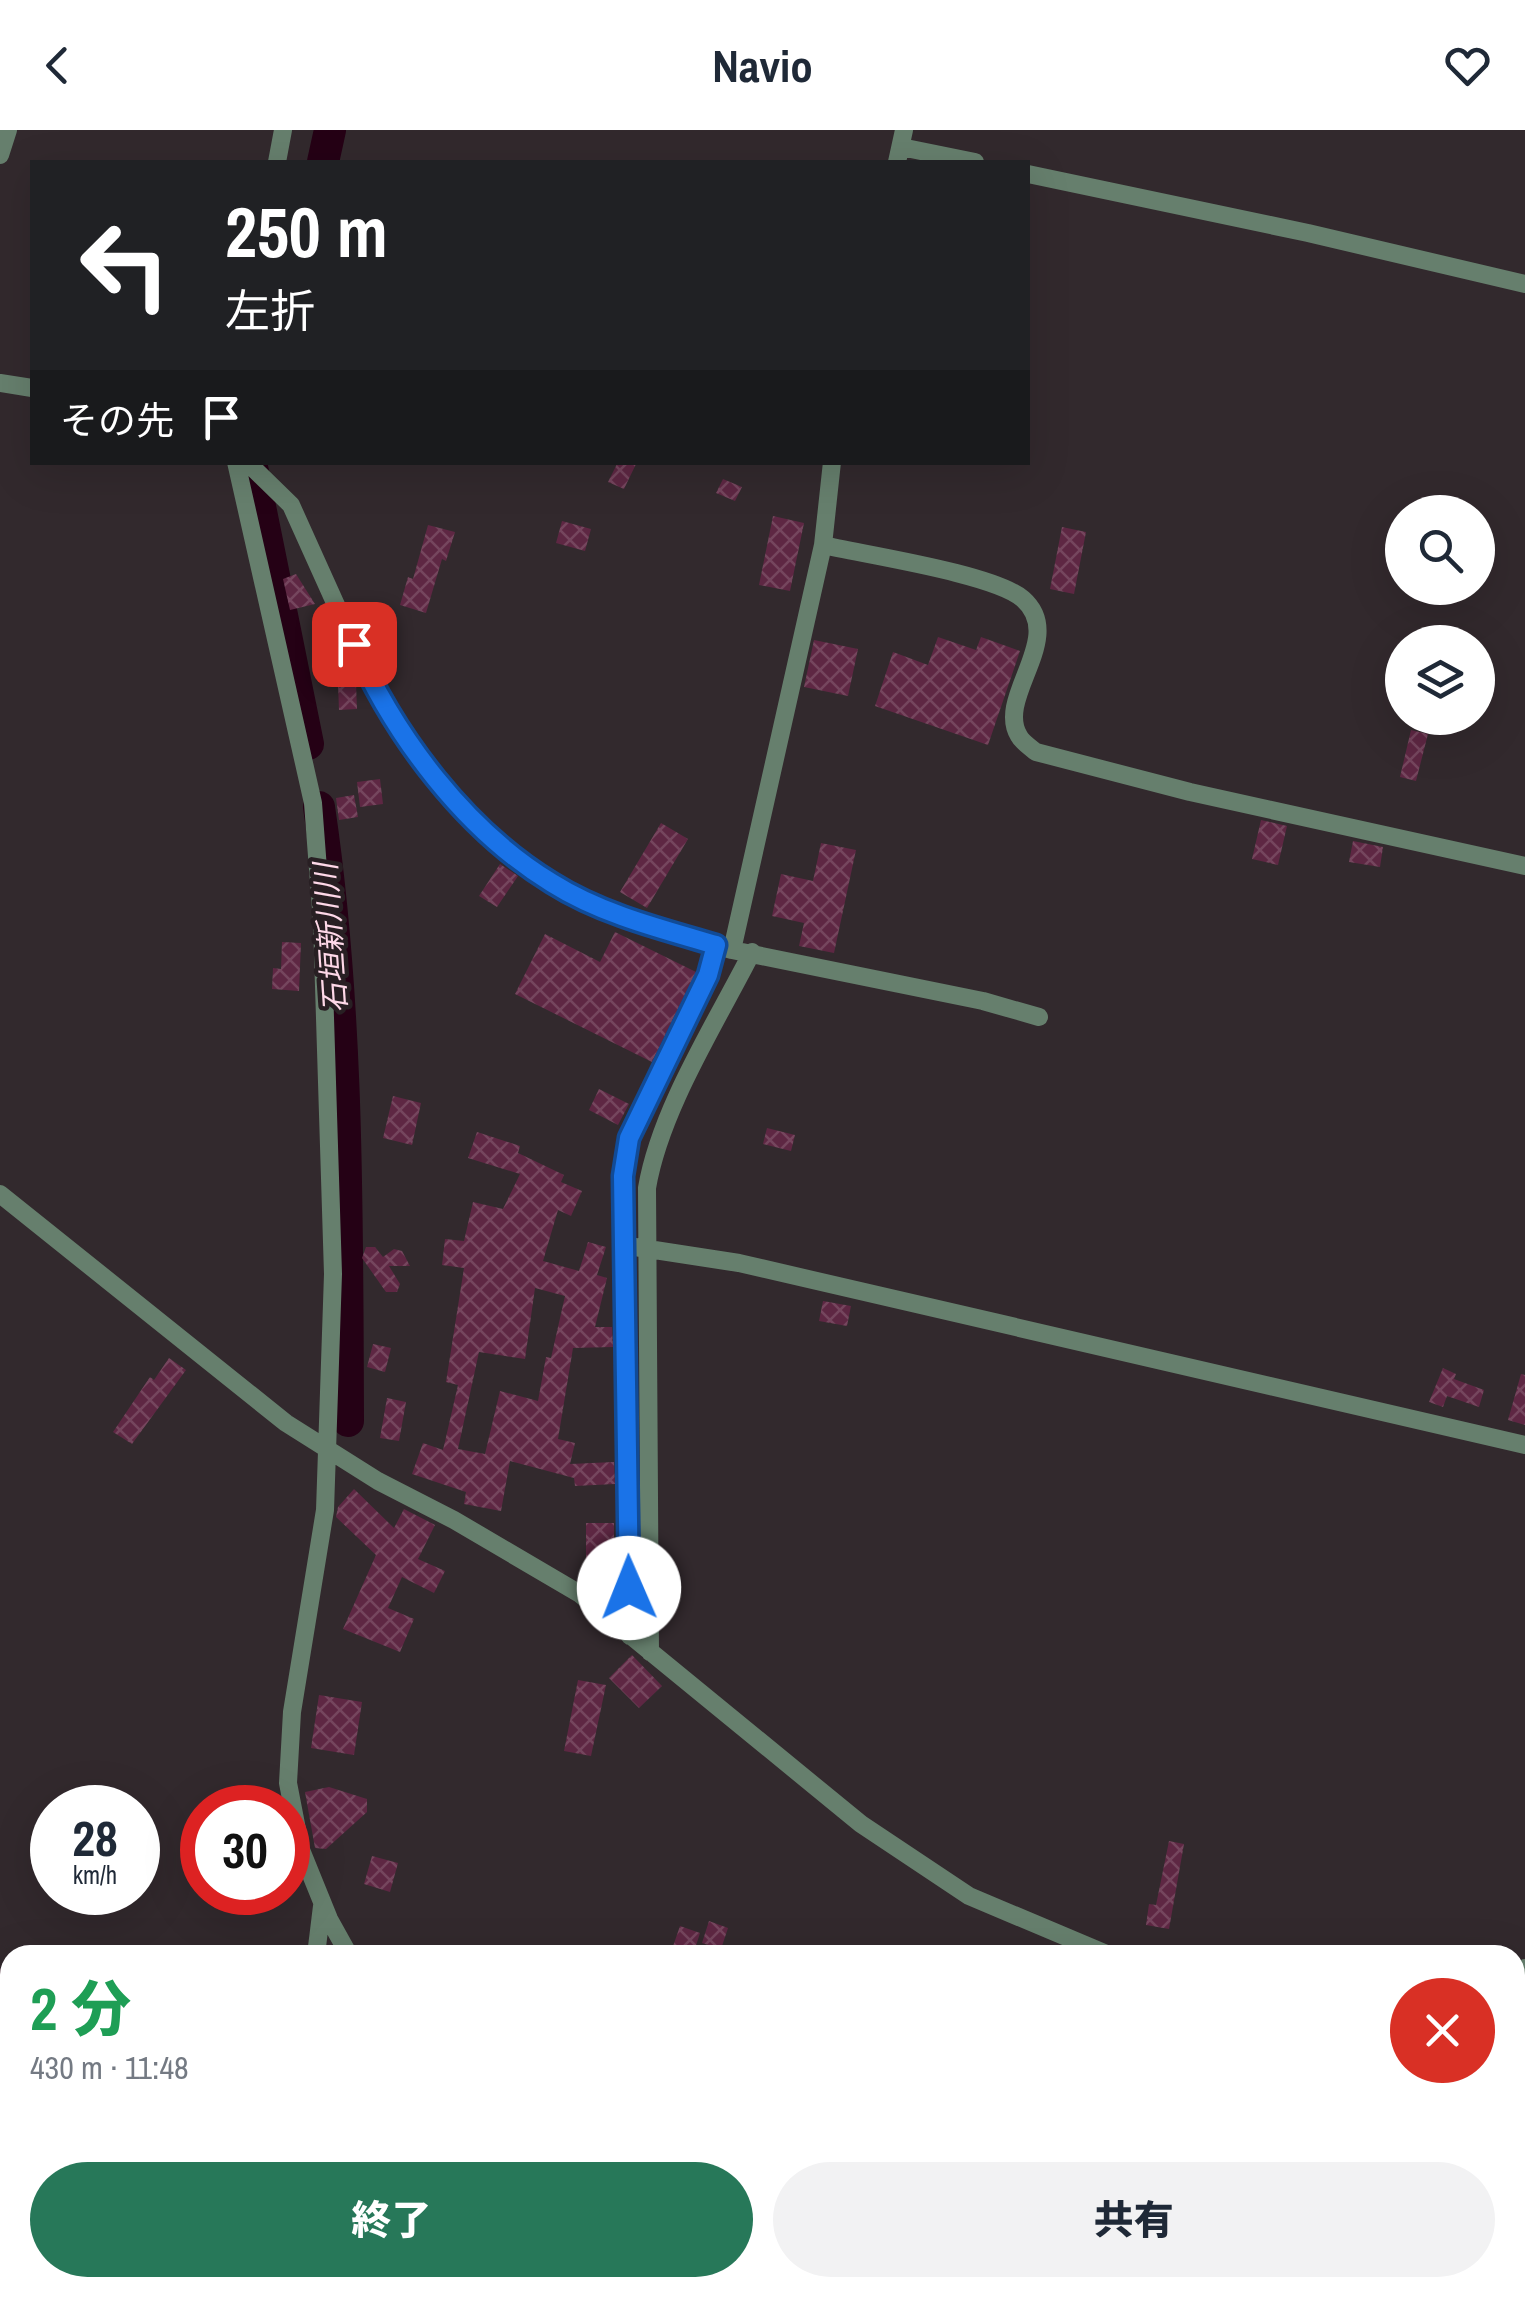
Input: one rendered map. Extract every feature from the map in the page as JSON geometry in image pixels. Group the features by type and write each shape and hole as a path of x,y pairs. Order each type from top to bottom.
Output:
{"street":[{"path":"0,155 8,130"},
{"path":"277,160 283,130"},
{"path":"901,146 967,160"},
{"path":"1030,174 1525,284"},
{"path":"0,383 30,388"},
{"path":"237,465 313,804 322,922 333,1274 326,1510 292,1712 288,1783 301,1850 344,1945"},
{"path":"250,465 291,505 368,676 390,713 471,818 512,856 555,886 654,927 724,948 1039,1017"},
{"path":"630,1636 622,1245 623,1176 629,1138 724,948 823,545 832,465"},
{"path":"823,545 993,582 1023,598 1036,617 1036,650 1014,710 1018,736 1036,752 1190,792 1525,866"},
{"path":"650,1652 647,1188 652,1155 752,952"},
{"path":"0,1194 286,1423 378,1482 454,1520 580,1594 820,1793 916,1861 969,1896 1084,1945"},
{"path":"622,1245 758,1268 1525,1445"},
{"path":"317,1945 322,1901"}],"building":[{"path":"616,465 636,465 624,489 608,482"},
{"path":"723,479 742,487 735,501 716,493"},
{"path":"773,516 804,523 790,591 759,585"},
{"path":"562,521 591,529 585,551 556,543"},
{"path":"428,525 455,532 446,561 442,559 426,613 400,605 408,577 413,579"},
{"path":"1062,527 1086,532 1074,594 1050,589"},
{"path":"296,574 315,604 290,610 283,579"},
{"path":"938,637 976,650 981,637 1020,651 988,745 875,706 893,652 928,665"},
{"path":"814,640 858,649 848,696 804,687"},
{"path":"356,683 357,709 339,710 338,684"},
{"path":"1410,735 1428,735 1416,781 1400,777"},
{"path":"380,779 383,804 360,807 357,782"},
{"path":"354,795 358,817 339,820 336,798"},
{"path":"1261,820 1287,826 1278,865 1252,859"},
{"path":"661,823 688,839 647,908 620,892"},
{"path":"1353,841 1383,847 1380,867 1349,862"},
{"path":"821,843 856,850 834,953 799,946 804,923 772,916 781,874 813,881"},
{"path":"500,864 518,876 497,907 479,896"},
{"path":"615,932 696,972 652,1062 515,994 545,934 600,962"},
{"path":"282,942 301,943 299,991 272,989 273,968 281,969"},
{"path":"599,1089 629,1104 618,1125 589,1110"},
{"path":"393,1096 421,1103 412,1145 383,1138"},
{"path":"767,1128 795,1135 791,1151 763,1144"},
{"path":"477,1132 520,1146 518,1153 564,1175 561,1182 582,1191 571,1216 558,1210 543,1261 579,1271 588,1242 606,1247 597,1275 607,1278 595,1327 612,1327 613,1347 573,1348 558,1439 575,1443 570,1464 614,1462 615,1484 575,1486 574,1478 510,1461 501,1511 464,1504 466,1492 412,1474 423,1443 443,1450 458,1385 446,1382 464,1268 442,1265 445,1239 464,1241 473,1202 503,1209 520,1174 468,1158","holes":["535,1288 565,1296 551,1358 546,1357 538,1401 500,1391 485,1454 458,1449 479,1352 525,1359"]},
{"path":"366,1247 375,1247 383,1257 394,1249 402,1251 410,1266 389,1266 400,1284 397,1292 386,1292 362,1258"},
{"path":"823,1301 851,1306 847,1326 819,1321"},
{"path":"373,1344 391,1348 385,1372 367,1367"},
{"path":"169,1358 186,1370 132,1444 113,1432 150,1377 154,1380"},
{"path":"1443,1368 1456,1374 1454,1379 1484,1390 1479,1407 1447,1396 1443,1407 1429,1402"},
{"path":"1521,1374 1525,1375 1525,1425 1508,1420"},
{"path":"387,1398 406,1402 399,1441 380,1438"},
{"path":"354,1489 394,1528 404,1509 435,1525 418,1559 445,1571 434,1593 402,1577 388,1608 414,1619 400,1652 343,1629 376,1555 336,1517 338,1507"},
{"path":"586,1523 614,1523 614,1577 586,1577"},
{"path":"632,1655 662,1686 639,1708 609,1678"},
{"path":"578,1680 606,1685 591,1756 564,1751"},
{"path":"319,1695 362,1702 354,1755 311,1748"},
{"path":"329,1787 367,1799 367,1812 326,1849 315,1848 310,1791"},
{"path":"1169,1841 1184,1844 1169,1929 1146,1925 1149,1904 1156,1905"},
{"path":"372,1856 398,1863 390,1892 364,1884"},
{"path":"709,1921 728,1928 722,1945 702,1943"},
{"path":"680,1926 700,1933 696,1945 673,1945"}],"waterway":[{"name":"石垣新川川","path":"323,160 330,130"},
{"name":"石垣新川川","path":"252,465 308,744"},
{"name":"石垣新川川","path":"319,807 341,1036 348,1421"}],"route":[{"path":"354,644 390,713 432,772 471,818 512,856 555,886 601,907 716,945 708,975 629,1138 623,1176 629,1588"}]}
